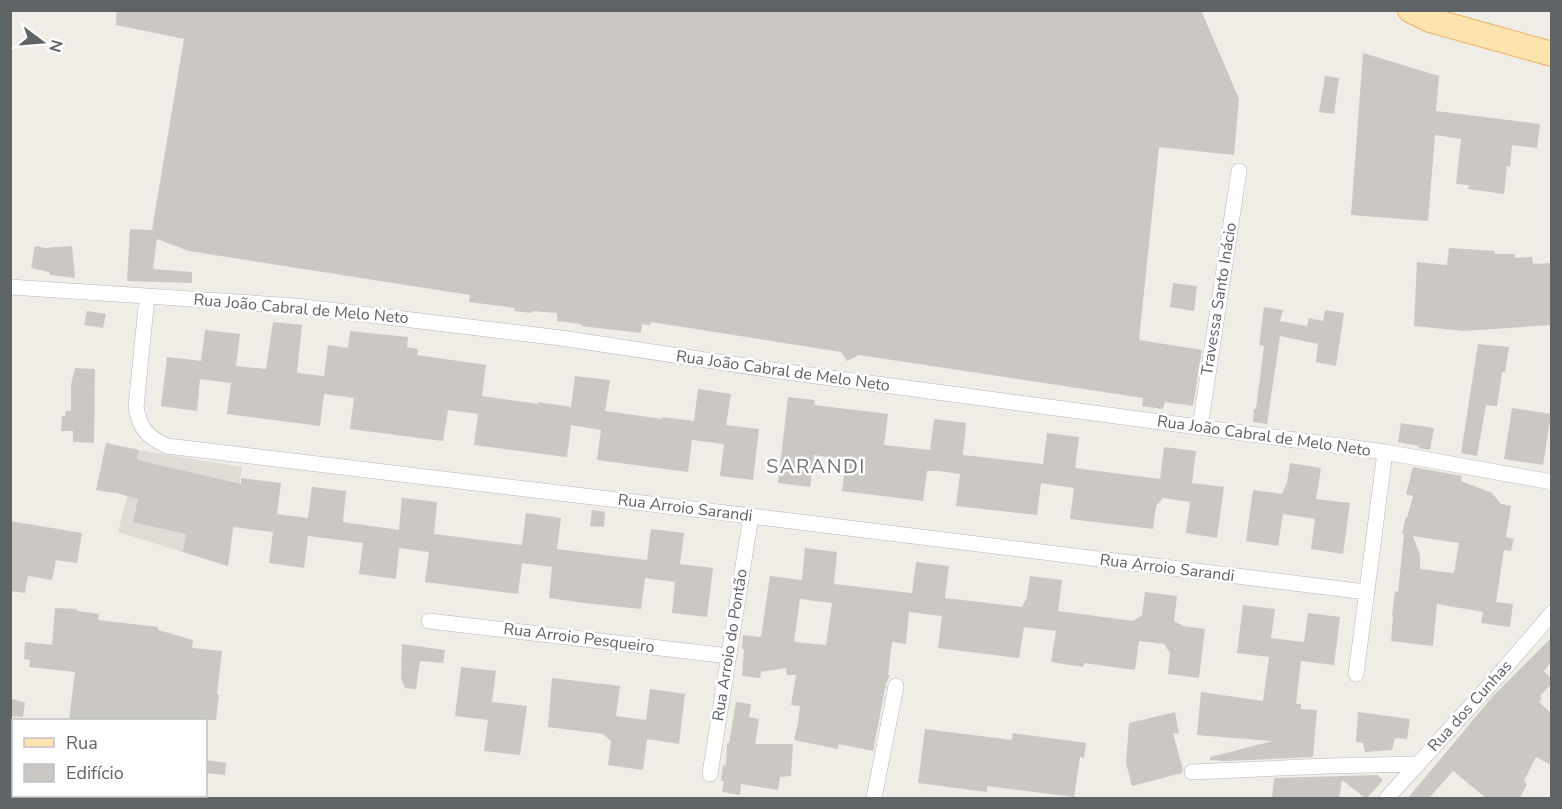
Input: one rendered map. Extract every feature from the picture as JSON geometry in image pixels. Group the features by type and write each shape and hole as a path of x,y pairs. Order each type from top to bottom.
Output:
{"main road":[{"path":"1410,10 1430,20 1551,54"}],"street":[{"name":"Travessa Santo Inácio","path":"1200,428 1239,171"},
{"name":"Rua João Cabral de Melo Neto","path":"10,287 296,306 561,338 772,370 1385,452 1551,482"},
{"name":"Rua Arroio Sarandi","path":"147,297 136,407 138,421 147,435 167,446 1366,592"},
{"path":"1356,674 1385,452"},
{"name":"Rua Arroio do Pontão","path":"710,774 751,516"},
{"name":"Rua dos Cunhas","path":"1387,798 1498,676 1551,613"},
{"name":"Rua Arroio Pesqueiro","path":"429,621 729,656"},
{"path":"874,798 896,686"},
{"path":"1192,772 1417,764"}],"shaded area":[{"path":"139,450 242,467 228,566 118,532"}],"building":[{"path":"117,10 1201,10 1239,99 1234,155 1159,147 1139,340 1202,350 1193,406 1165,402 1163,409 1142,406 1143,398 859,355 847,361 841,352 651,322 650,325 642,324 641,333 581,326 581,324 557,321 557,313 514,311 515,308 469,302 470,295 189,251 157,239 153,269 192,272 192,283 127,281 130,229 152,230 184,39 116,25"},
{"path":"1363,53 1439,76 1436,111 1540,124 1537,148 1512,145 1504,194 1468,189 1469,185 1456,184 1461,139 1435,135 1428,221 1351,215"},
{"path":"1325,76 1339,78 1334,114 1319,112"},
{"path":"35,246 45,248 72,246 75,278 50,275 49,272 31,268"},
{"path":"1449,248 1495,251 1495,254 1515,254 1515,258 1532,257 1533,264 1551,263 1551,325 1464,331 1414,326 1417,262 1447,265"},
{"path":"1173,283 1197,286 1194,311 1170,307"},
{"path":"1264,307 1283,310 1280,321 1307,326 1309,318 1323,321 1325,310 1344,313 1336,366 1316,362 1318,344 1280,336 1267,424 1253,422 1264,346 1259,345"},
{"path":"87,311 106,314 103,328 84,325"},
{"path":"273,322 302,325 297,373 324,376 328,345 348,348 350,331 408,337 407,347 418,349 417,355 486,365 482,396 571,407 575,376 610,380 605,411 694,421 698,389 731,394 726,425 759,429 753,480 720,476 724,444 692,440 688,472 597,460 601,430 571,425 567,457 474,445 478,414 448,410 443,441 350,429 354,398 324,394 320,426 227,414 231,383 200,379 197,411 161,406 167,357 201,361 205,330 240,334 236,366 266,369"},
{"path":"1478,344 1509,347 1505,372 1502,372 1497,406 1486,405 1477,456 1461,453"},
{"path":"75,368 95,369 94,443 73,442 73,431 61,431 62,416 65,416 66,411 71,411 71,385"},
{"path":"788,397 815,400 814,405 888,414 884,445 930,450 934,419 966,423 963,455 1043,464 1047,433 1079,437 1075,468 1160,479 1164,447 1196,451 1192,483 1224,487 1217,538 1186,533 1190,502 1163,498 1156,506 1153,529 1070,519 1074,488 1041,483 1037,515 956,506 960,474 939,471 927,471 923,501 842,491 846,460 814,455 810,487 778,483"},
{"path":"1512,408 1551,414 1543,465 1504,459"},
{"path":"1401,423 1434,428 1430,450 1398,442"},
{"path":"106,443 139,450 137,460 241,484 241,478 281,483 277,514 308,518 312,487 346,491 343,522 399,530 402,498 437,502 434,534 522,545 526,513 561,518 557,549 647,560 651,529 684,533 680,564 713,568 707,617 672,613 675,582 645,578 641,609 584,603 549,598 552,567 522,563 518,594 425,582 429,552 399,548 396,579 359,574 363,543 308,536 304,568 269,563 273,532 233,527 228,566 183,552 186,534 133,522 138,499 96,490"},
{"path":"1290,463 1321,468 1316,499 1350,503 1343,554 1311,549 1315,519 1283,514 1278,546 1246,541 1253,490 1282,494 1287,483"},
{"path":"1413,467 1462,476 1461,481 1492,493 1501,504 1511,506 1506,537 1514,539 1511,551 1504,550 1496,602 1513,604 1510,627 1481,623 1483,612 1437,604 1433,646 1391,641 1395,591 1398,592 1404,534 1402,534 1413,496 1406,494","holes":["1413,536 1459,543 1454,573 1420,569 1420,555"]},
{"path":"592,510 605,512 604,527 590,526"},
{"path":"10,521 82,533 77,563 56,560 52,580 28,576 25,593 10,591"},
{"path":"805,548 837,552 834,584 912,593 916,562 949,566 945,598 1022,607 1027,597 1030,576 1062,580 1058,611 1133,621 1142,615 1145,592 1177,596 1174,621 1183,626 1205,629 1199,678 1168,674 1170,653 1164,644 1139,641 1135,670 1084,663 1083,667 1051,662 1056,631 1024,627 1019,658 938,648 942,616 909,612 906,644 892,642 888,675 890,675 886,684 873,751 839,744 838,749 794,740 800,706 791,705 796,675 787,675 786,668 761,672 760,678 742,676 744,649 742,649 743,635 761,637 770,576 802,580","holes":["800,599 832,603 826,645 794,642"]},
{"path":"1243,605 1275,609 1271,638 1304,642 1308,613 1340,617 1334,665 1301,661 1296,704 1301,704 1301,709 1317,710 1313,757 1210,760 1210,757 1273,741 1197,735 1201,692 1263,701 1269,657 1237,653"},
{"path":"55,608 77,609 77,611 99,614 98,620 158,627 158,630 193,640 192,648 222,651 216,720 69,719 75,672 29,667 30,660 24,659 25,642 52,645"},
{"path":"1551,638 1551,662 1544,671 1551,678 1551,684 1540,696 1542,698 1539,702 1551,713 1551,765 1536,757 1524,781 1527,784 1520,798 1486,798 1453,771 1429,798 1408,798 1493,696"},
{"path":"402,644 445,650 443,663 420,661 416,689 405,688 401,678"},
{"path":"461,667 496,671 492,702 527,706 520,755 484,751 488,720 455,716"},
{"path":"552,678 620,686 616,716 646,720 650,689 685,694 679,744 647,739 643,770 608,765 611,741 603,734 548,727"},
{"path":"10,698 25,703 23,717 10,716"},
{"path":"736,702 751,704 749,717 759,719 755,744 793,744 791,776 780,777 778,790 741,784 740,795 722,792 723,765 726,766 727,743 729,743"},
{"path":"1175,712 1179,734 1173,733 1182,773 1132,786 1126,763 1129,723"},
{"path":"1358,712 1410,719 1407,739 1395,738 1392,750 1365,752 1363,743 1356,742"},
{"path":"925,729 1012,740 1013,733 1086,743 1084,758 1080,757 1074,797 987,786 987,792 918,783"},
{"path":"207,760 226,763 225,775 207,773"},
{"path":"1377,775 1383,780 1367,798 1342,780 1339,798 1272,798 1274,778"}],"district":[{"name":"SARANDI","path":"816,466"}]}
